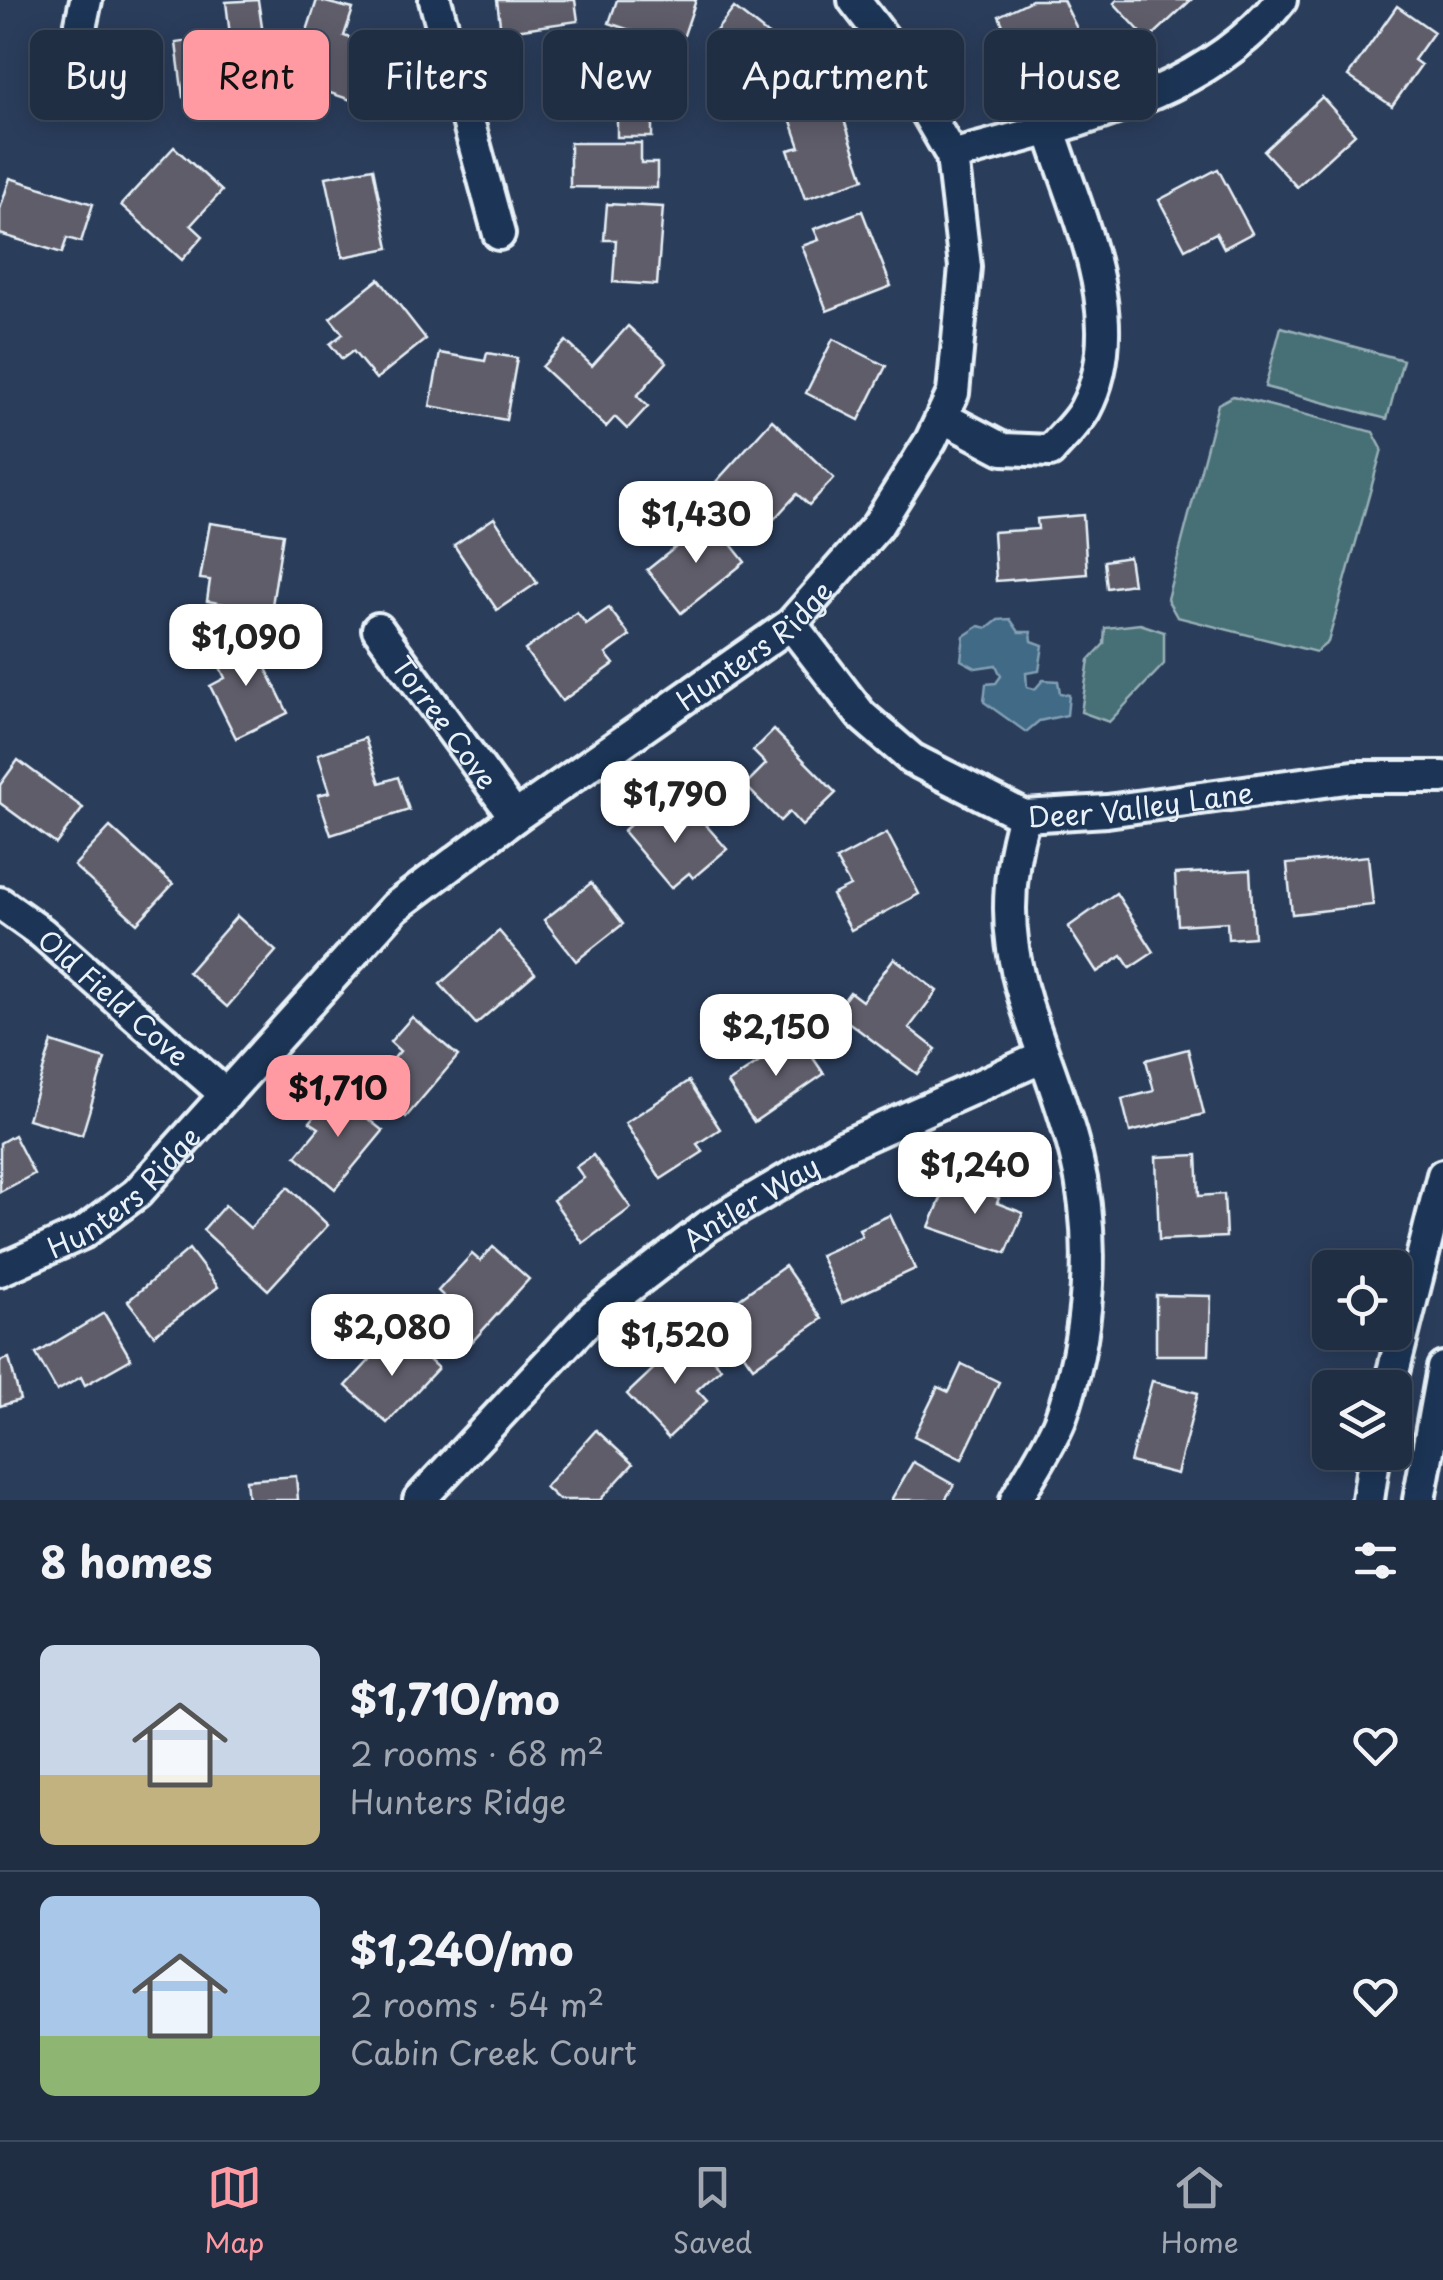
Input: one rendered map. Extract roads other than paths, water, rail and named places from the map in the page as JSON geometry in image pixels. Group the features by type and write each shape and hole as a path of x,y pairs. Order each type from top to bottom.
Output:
{"street":[{"path":"80,30 86,0"},
{"path":"435,0 499,234"},
{"name":"Hunters Ridge","path":"0,1270 83,1233 137,1193 395,907 515,817 791,624 877,526 953,393 965,267 952,156 884,38 854,0"},
{"path":"952,156 1195,76 1242,42 1281,0"},
{"path":"942,417 1004,448 1050,451 1085,409 1106,336 1100,290 1048,127"},
{"name":"Deer Valley Lane","path":"791,624 860,715 912,759 1024,816 1107,811 1353,777 1443,777"},
{"name":"Torree Cove","path":"378,628 515,817"},
{"path":"1016,1500 1058,1424 1072,1382 1087,1293 1086,1225 1076,1157 1014,971 1010,870 1024,816"},
{"name":"Old Field Cove","path":"0,902 42,933 226,1095"},
{"name":"Antler Way","path":"419,1500 592,1315 708,1226 842,1146 1043,1057"},
{"path":"1394,1370 1443,1176"},
{"path":"1419,1500 1443,1368"},
{"path":"1368,1500 1372,1470"}],"water":[{"path":"1010,619 1019,632 1031,632 1032,641 1043,645 1039,671 1026,673 1027,687 1035,689 1043,680 1058,681 1060,693 1069,695 1067,715 1039,721 1026,732 984,702 986,684 996,683 1001,676 996,665 976,668 961,660 964,636 979,626 988,628 998,620"}]}
